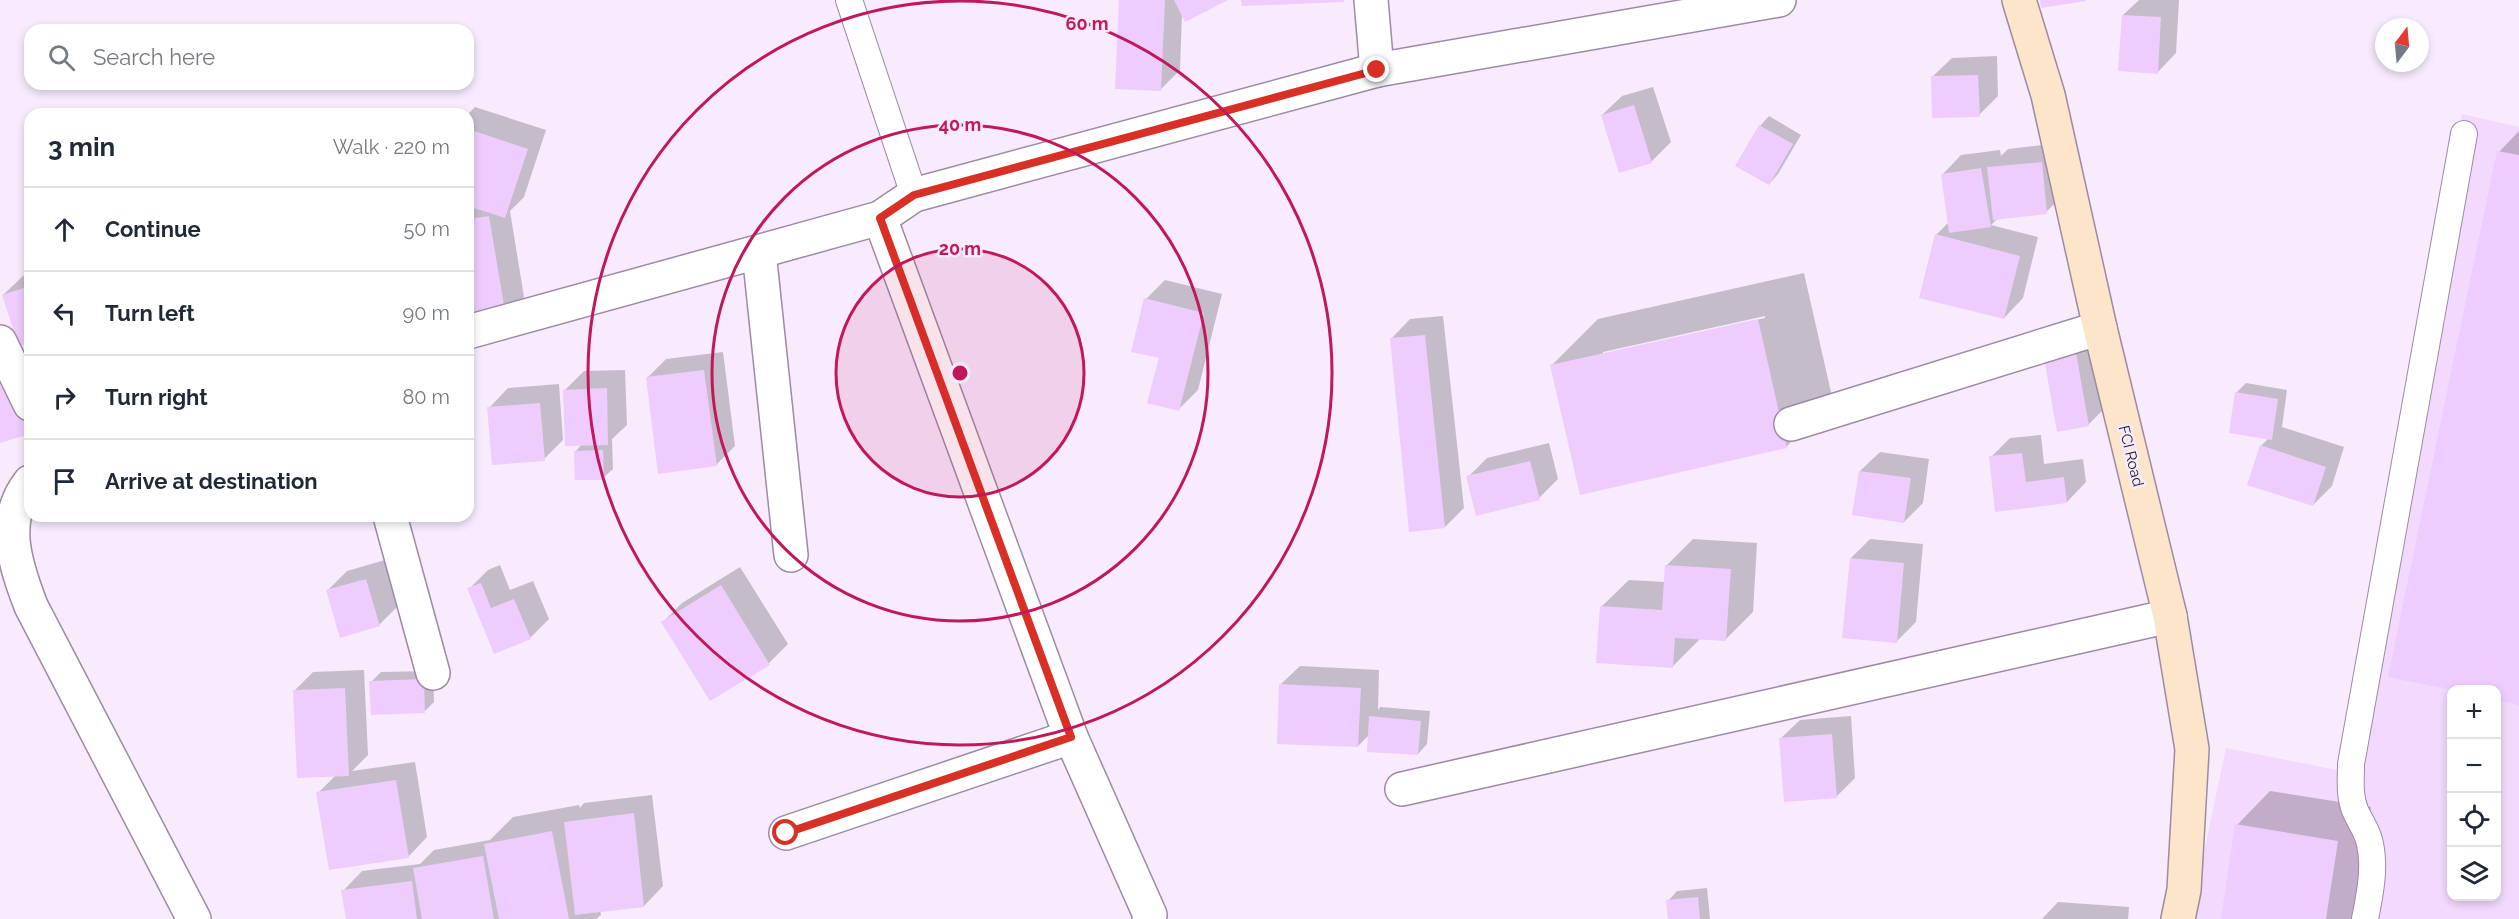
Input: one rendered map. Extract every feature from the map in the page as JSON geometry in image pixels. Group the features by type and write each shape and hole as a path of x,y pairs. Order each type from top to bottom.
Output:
{"street":[{"path":"1371,0 1377,70"},
{"path":"474,330 880,218 914,195 1377,70 1779,0"},
{"name":"FCI Road","path":"2019,0 2048,95 2100,328 2170,616 2192,749 2184,890 2178,919"},
{"path":"880,218 1071,737 1150,915 1149,919"},
{"path":"759,252 791,555"},
{"path":"1791,424 2100,328"},
{"path":"0,342 24,392"},
{"path":"24,488 12,509 9,532 12,556 31,606 194,919"},
{"path":"392,522 433,673"},
{"path":"1402,789 2170,616"},
{"path":"786,833 1071,737"}],"lane":[{"path":"849,0 914,195"},
{"path":"2365,919 2370,896 2371,860 2369,839 2355,811 2350,793 2351,764 2464,134"}],"shaded area":[{"path":"2462,114 2519,127 2519,919 2190,919 2226,748 2337,770"}],"building":[{"path":"1119,0 1165,0 1161,91 1115,89"},
{"path":"1174,0 1228,0 1185,22"},
{"path":"1241,0 1344,0 1344,2 1242,6"},
{"path":"2040,0 2086,0 2086,1 2041,8"},
{"path":"2122,15 2161,17 2158,74 2118,71"},
{"path":"1978,75 1980,117 1932,118 1931,76"},
{"path":"1634,105 1652,163 1619,173 1601,115"},
{"path":"1759,125 1793,144 1769,185 1735,166"},
{"path":"474,131 528,149 505,218 474,208"},
{"path":"2497,151 2519,155 2519,705 2501,701 2501,685 2447,685 2447,689 2388,677"},
{"path":"2042,162 2047,214 1993,220 1987,167"},
{"path":"1981,168 1991,227 1949,233 1941,174"},
{"path":"489,216 506,317 474,322 474,218"},
{"path":"1935,234 2020,256 2004,319 1919,298"},
{"path":"24,288 24,345 19,346 2,295"},
{"path":"1144,298 1204,313 1179,411 1147,403 1159,358 1131,352"},
{"path":"1758,319 1787,448 1580,495 1550,365"},
{"path":"1425,335 1445,528 1409,532 1390,338"},
{"path":"2076,353 2089,426 2057,432 2044,358"},
{"path":"704,370 717,466 658,474 646,377"},
{"path":"15,379 24,412 24,436 0,443 0,383"},
{"path":"607,388 608,445 565,446 563,390"},
{"path":"2235,392 2278,399 2272,440 2229,433"},
{"path":"540,403 545,461 492,465 487,407"},
{"path":"2260,445 2326,467 2313,506 2247,485"},
{"path":"603,450 604,480 575,480 574,451"},
{"path":"2022,453 2026,482 2064,477 2067,503 1995,512 1989,456"},
{"path":"1530,461 1540,500 1476,516 1466,476"},
{"path":"1859,471 1911,478 1904,523 1852,515"},
{"path":"1850,558 1904,563 1897,643 1842,638"},
{"path":"1665,565 1731,569 1726,641 1675,638 1673,668 1596,663 1600,606 1662,610"},
{"path":"366,579 380,626 340,638 326,590"},
{"path":"481,583 491,608 514,599 531,639 494,654 467,588"},
{"path":"721,585 770,665 710,701 661,622"},
{"path":"424,679 425,713 371,715 369,681"},
{"path":"1279,684 1361,688 1358,747 1277,744"},
{"path":"345,688 349,776 297,778 293,690"},
{"path":"1369,716 1421,721 1418,755 1367,752"},
{"path":"1832,734 1837,798 1784,802 1779,738"},
{"path":"396,780 409,858 329,870 316,792"},
{"path":"634,813 644,907 575,915 564,822"},
{"path":"2235,824 2338,841 2326,919 2221,919"},
{"path":"552,831 569,919 499,919 484,844"},
{"path":"483,856 494,919 422,919 413,868"},
{"path":"412,881 417,919 346,919 341,890"},
{"path":"1698,897 1700,919 1668,919 1666,900"}],"route":[{"path":"786,833 1071,737 880,218 914,195 1377,70"}]}
